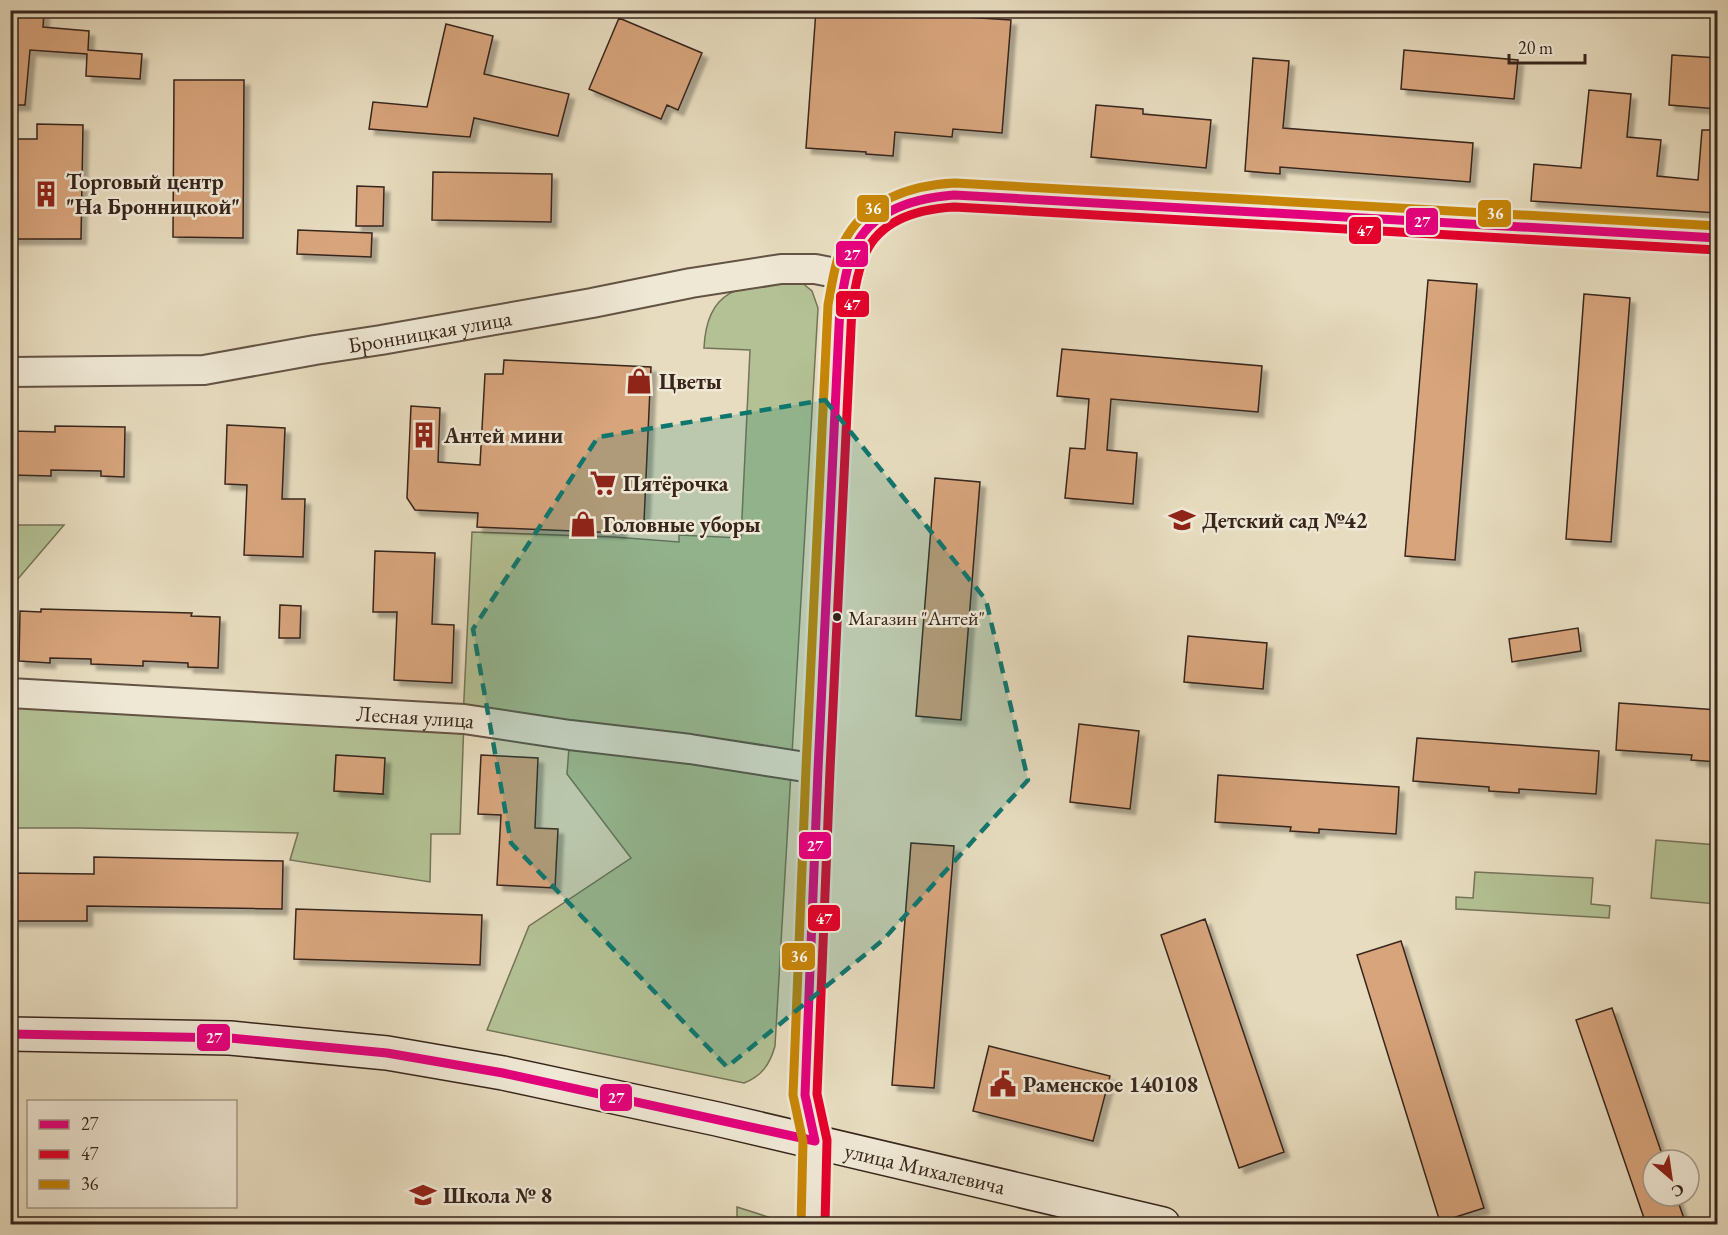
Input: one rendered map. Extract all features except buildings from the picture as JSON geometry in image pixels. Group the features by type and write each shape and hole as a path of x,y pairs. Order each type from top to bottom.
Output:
{"street":[{"path":"813,1224 815,1141 805,1095 840,306 854,250 862,236 878,218 902,205 929,197 954,195 1718,238"},
{"name":"Бронницкая улица","path":"10,372 204,370 781,269 815,269 846,275"},
{"name":"Лесная улица","path":"10,693 464,719 570,735 690,749 818,769"},
{"name":"улица Михалевича","path":"10,1034 230,1038 387,1053 503,1073 815,1141 1163,1224"}],"highlighted area":[{"path":"825,400 986,600 1028,780 883,940 727,1067 511,843 473,629 598,437"}],"green space":[{"path":"801,282 812,291 818,308 775,1046 768,1064 756,1077 744,1083 487,1030 529,926 631,858 567,774 570,734 464,719 460,834 431,834 430,882 290,860 298,833 11,828 10,693 463,719 472,532 614,537 679,542 679,535 741,538 750,350 704,348 707,326 713,310 722,299 734,291 748,287","holes":["336,756 383,794 334,791"]},
{"path":"10,525 64,525 11,587"},
{"path":"1656,840 1717,845 1717,904 1651,898"},
{"path":"1475,872 1593,878 1591,904 1610,906 1609,918 1456,909 1456,897 1473,898"},
{"path":"737,1207 790,1224 737,1224"}],"transit line":[{"name":"36","path":"801,1224 803,1142 793,1095 828,305 841,249 853,227 864,215 877,205 906,191 955,183 1718,226"},
{"name":"27","path":"815,1141 805,1095 840,306 852,254 863,234 873,223 897,208 911,203 954,195 1718,238"},
{"name":"47","path":"825,1224 827,1140 817,1094 852,307 857,279 866,252 882,231 915,213 954,207 1717,250"},
{"name":"27","path":"10,1034 230,1038 387,1053 503,1073 815,1141"}],"place":[{"name":"Торговый центр \"На Бронницкой\"","path":"46,194"},
{"name":"Цветы","path":"639,381"},
{"name":"Антей мини","path":"424,435"},
{"name":"Пятёрочка","path":"603,483"},
{"name":"Детский сад №42","path":"1182,520"},
{"name":"Головные уборы","path":"583,524"},
{"name":"Магазин \"Антей\"","path":"837,617"},
{"name":"Раменское 140108","path":"1003,1084"},
{"name":"Школа № 8","path":"423,1195"}]}
